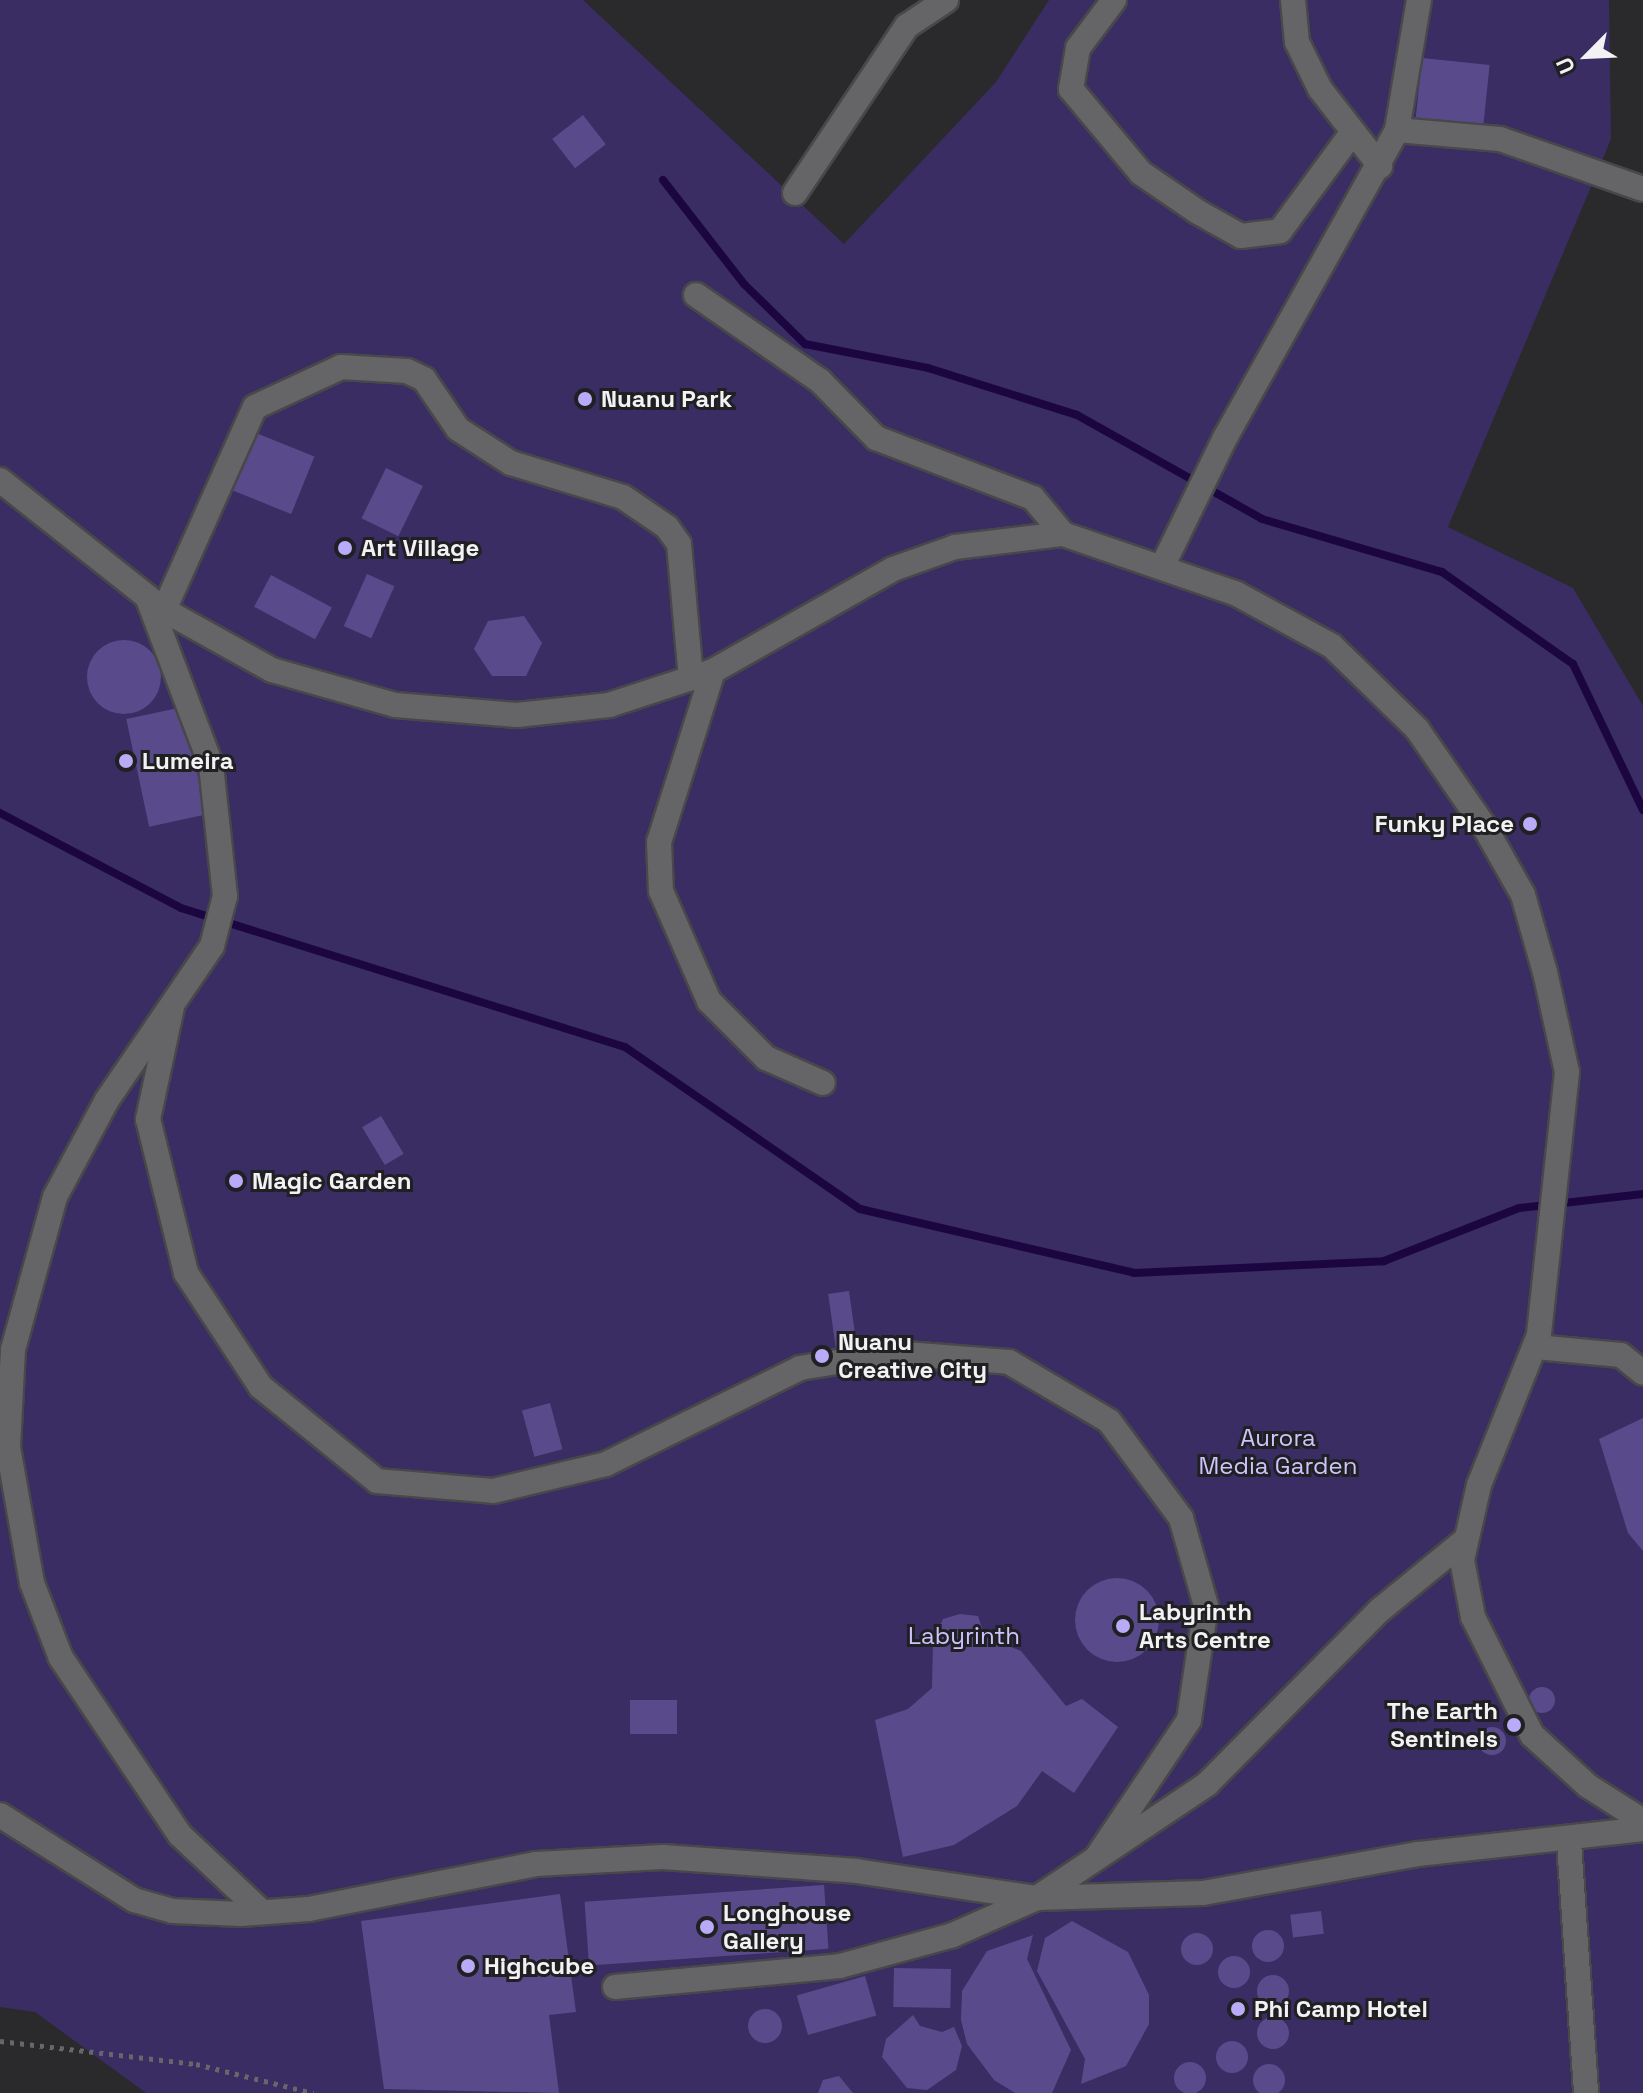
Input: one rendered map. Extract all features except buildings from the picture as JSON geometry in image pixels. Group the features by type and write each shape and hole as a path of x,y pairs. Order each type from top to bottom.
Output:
{"street":[{"path":"795,193 907,26 946,0"},
{"path":"1114,0 1078,48 1071,89 1141,173 1198,212 1241,236 1280,231 1352,133"},
{"path":"1293,0 1297,42 1352,133 1380,166"},
{"path":"1163,565 1211,468 1380,166 1397,130 1419,0"},
{"path":"1397,130 1500,139 1643,189"},
{"path":"696,295 820,381 876,438 1033,498 1063,534"},
{"path":"164,610 255,407 341,367 407,371 424,379 458,429 511,463 623,497 667,527 679,544 702,674 659,842 661,891 709,1001 766,1058 823,1083"},
{"path":"0,480 164,610 272,670 395,705 517,715 609,705 702,674 893,569 955,547 1063,534 1163,565 1237,594 1332,646 1417,729 1484,826 1523,895 1567,1072 1536,1347 1479,1485 1464,1541 1473,1617 1532,1735 1588,1786 1643,1821"},
{"path":"145,594 211,765 225,896 212,946 107,1100 55,1197 13,1349 8,1447 32,1583 61,1658 180,1835 262,1912"},
{"path":"172,1007 148,1119 186,1273 261,1387 377,1481 493,1491 606,1464 800,1368 893,1353 1009,1362 1109,1421 1181,1518 1206,1606 1189,1720 1097,1857"},
{"path":"1536,1347 1621,1355 1643,1373"},
{"path":"615,1987 840,1966 953,1935 1037,1898 1207,1784 1380,1610 1464,1541"},
{"path":"0,1815 134,1900 172,1911 262,1912 536,1864 663,1857 856,1871 1037,1898 1203,1893 1418,1854 1569,1842 1643,1829"},
{"path":"1569,1842 1586,2093"}],"path":[{"path":"0,2041 196,2064 313,2093"}],"green space":[{"name":"Nuanu Creative City","path":"0,0 583,0 844,244 996,82 1049,0 1609,0 1611,139 1448,527 1573,588 1643,706 1643,2093 146,2093 35,2012 0,2007"}],"waterway":[{"path":"663,180 744,284 805,344 928,368 1077,415 1262,519 1442,572 1573,664 1643,810"},
{"path":"0,813 181,908 625,1047 860,1209 1134,1273 1384,1261 1519,1208 1643,1194"}],"place":[{"name":"Nuanu Park","path":"585,399"},
{"name":"Art Village","path":"345,548"},
{"name":"Lumeira","path":"126,761"},
{"name":"Funky Place","path":"1530,824"},
{"name":"Magic Garden","path":"236,1181"},
{"name":"Nuanu Creative City","path":"822,1356"},
{"name":"Labyrinth Arts Centre","path":"1123,1626"},
{"name":"The Earth Sentinels","path":"1514,1725"},
{"name":"Longhouse Gallery","path":"707,1927"},
{"name":"Highcube","path":"468,1966"},
{"name":"Phi Camp Hotel","path":"1238,2009"}],"park label":[{"name":"Aurora Media Garden","path":"1278,1452"},
{"name":"Labyrinth","path":"964,1636"}]}
